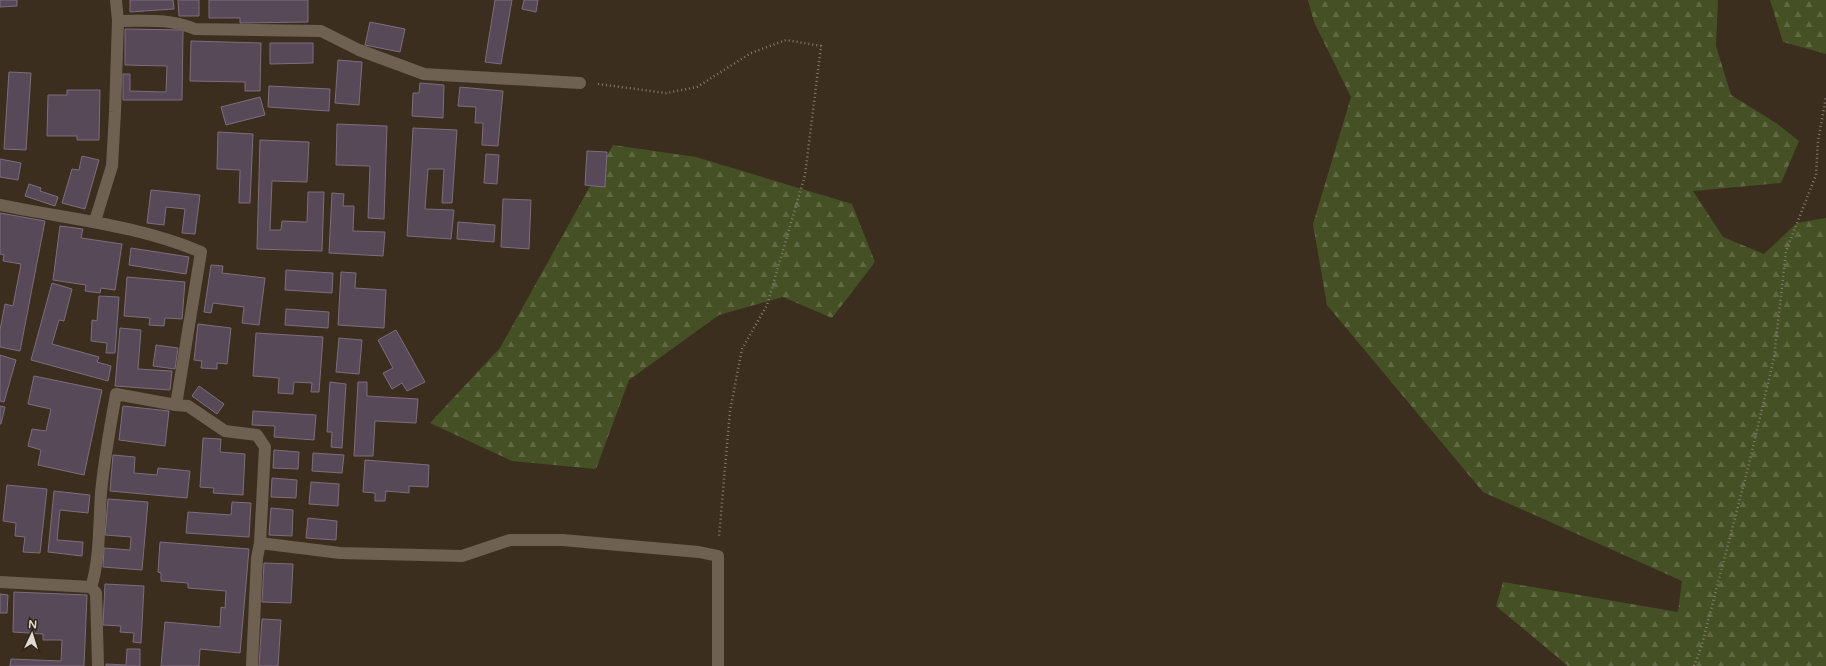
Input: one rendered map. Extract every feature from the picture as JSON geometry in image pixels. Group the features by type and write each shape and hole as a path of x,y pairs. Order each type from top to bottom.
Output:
{"street":[{"path":"95,221 112,166 118,21 116,0"},
{"path":"118,21 159,20 179,22 196,29 321,31 359,50 424,74 580,83"},
{"path":"0,206 55,216 95,221 175,241 201,252 176,405"},
{"path":"91,587 95,569 101,491 108,436 116,394 188,406 225,431 257,435 265,447 260,543 257,558 252,666"},
{"path":"260,543 340,553 462,556 510,540 562,540 699,552 718,556 718,666"},
{"path":"0,582 91,587 96,593 98,666"}],"path":[{"path":"580,83 608,84 666,93 697,87 751,53 786,40 821,46 805,175 767,305 742,349 730,411 718,556"},
{"path":"1694,666 1701,648 1750,461 1774,358 1786,251 1816,175 1818,141 1826,97"}],"green space":[{"path":"1308,0 1718,0 1716,46 1731,95 1776,123 1799,141 1781,183 1693,191 1723,237 1764,254 1797,223 1826,218 1826,666 1568,666 1496,606 1503,582 1678,612 1682,581 1483,492 1327,305 1313,224 1351,97 1314,22"},
{"path":"1770,0 1826,0 1826,54 1783,42"},
{"path":"613,145 696,157 852,204 875,262 832,318 783,297 719,315 629,380 596,469 512,461 430,423 500,348"}],"building":[{"path":"0,0 17,0 17,6 0,7"},
{"path":"130,0 173,0 174,9 130,12"},
{"path":"178,0 199,0 199,16 179,16"},
{"path":"209,0 308,0 308,22 240,23 240,18 209,18"},
{"path":"495,0 512,0 501,64 485,62"},
{"path":"524,0 538,0 536,12 522,9"},
{"path":"370,22 405,29 400,52 365,45"},
{"path":"125,29 183,30 182,100 123,100 123,74 130,74 130,91 166,92 167,66 125,65"},
{"path":"191,41 261,43 260,91 245,91 245,82 190,81"},
{"path":"270,43 313,43 313,63 270,64"},
{"path":"338,60 362,62 359,105 335,103"},
{"path":"9,72 31,73 26,150 4,149"},
{"path":"420,83 444,85 443,118 412,116 413,93 419,93"},
{"path":"269,86 330,89 329,111 268,107"},
{"path":"460,87 503,91 498,146 482,145 483,123 475,123 476,107 458,106"},
{"path":"67,90 100,90 99,140 77,140 77,136 47,136 48,95 67,95"},
{"path":"260,97 265,115 226,125 221,107"},
{"path":"337,124 387,126 384,219 368,218 370,166 336,165"},
{"path":"413,128 457,130 452,203 442,203 444,169 428,169 425,209 454,210 451,239 407,236"},
{"path":"218,132 253,134 250,203 239,203 240,170 217,169"},
{"path":"260,140 309,142 307,182 272,181 270,230 281,230 282,221 307,222 308,192 324,192 322,251 257,249"},
{"path":"587,151 607,152 605,187 585,185"},
{"path":"486,154 499,155 497,184 484,183"},
{"path":"82,156 99,160 85,209 62,203 72,169 79,170"},
{"path":"0,159 21,163 18,180 0,177"},
{"path":"29,184 41,188 40,191 58,197 55,206 25,196"},
{"path":"151,190 200,195 195,234 182,233 185,209 166,207 164,225 147,223"},
{"path":"332,193 344,194 343,206 354,206 353,231 385,232 383,256 329,253"},
{"path":"503,199 531,200 529,249 501,247"},
{"path":"0,213 45,221 20,351 0,347 0,330 5,304 13,306 21,264 3,261 4,255 0,254"},
{"path":"458,222 495,225 494,242 457,239"},
{"path":"60,226 83,229 81,238 122,244 115,290 101,288 100,293 85,291 86,285 53,280"},
{"path":"131,248 189,257 186,274 129,265"},
{"path":"211,265 223,266 222,273 265,278 259,325 242,323 244,307 213,303 211,313 204,312"},
{"path":"286,270 333,273 332,293 285,290"},
{"path":"341,272 356,273 355,288 386,290 384,328 338,325"},
{"path":"127,277 185,282 182,319 165,318 164,326 149,325 150,318 124,316"},
{"path":"52,283 72,289 64,321 59,320 52,344 99,357 97,362 111,366 108,381 31,360"},
{"path":"99,296 119,297 115,353 106,353 107,343 91,341 92,320 97,321"},
{"path":"286,309 329,312 328,328 285,325"},
{"path":"198,324 231,328 227,364 217,363 217,369 201,368 202,361 194,360"},
{"path":"120,328 141,330 138,369 172,371 170,390 115,386"},
{"path":"396,330 425,382 407,391 402,383 392,389 383,373 393,368 378,340"},
{"path":"256,333 323,337 319,392 311,392 312,383 294,382 293,394 278,393 279,378 253,376"},
{"path":"339,338 362,340 359,374 336,372"},
{"path":"156,345 178,348 175,369 153,366"},
{"path":"0,355 16,360 4,402 0,401"},
{"path":"34,376 102,390 84,475 38,465 41,450 28,446 32,429 46,431 51,409 28,404"},
{"path":"330,382 346,384 342,448 331,447 332,432 327,432"},
{"path":"358,382 367,382 367,396 418,399 416,423 375,421 373,456 354,456"},
{"path":"199,386 224,404 217,414 192,396"},
{"path":"0,406 5,407 1,424 0,424"},
{"path":"123,406 169,411 165,446 119,440"},
{"path":"253,411 316,415 314,440 274,437 275,426 252,425"},
{"path":"203,438 221,439 220,452 245,454 243,495 213,493 214,488 200,487"},
{"path":"274,450 299,452 298,469 273,468"},
{"path":"313,453 344,455 342,473 312,471"},
{"path":"113,455 135,457 134,473 157,475 158,468 190,471 187,498 110,491"},
{"path":"365,460 429,465 428,487 409,486 409,493 386,491 385,501 375,501 375,493 363,492"},
{"path":"272,478 297,480 296,498 271,497"},
{"path":"311,482 339,484 338,506 309,504"},
{"path":"7,485 47,489 40,553 23,552 25,537 15,536 16,523 3,521"},
{"path":"54,491 90,495 88,513 60,510 57,540 83,542 82,556 48,552"},
{"path":"108,499 148,502 142,570 103,567 104,548 130,550 131,537 105,535"},
{"path":"232,502 251,503 249,537 186,533 188,512 231,515"},
{"path":"271,508 293,510 292,536 269,535"},
{"path":"308,518 337,521 336,540 306,538"},
{"path":"160,542 249,549 240,653 200,649 199,666 161,666 165,622 220,627 221,607 225,608 226,591 188,588 188,583 161,581 161,573 158,572"},
{"path":"264,563 293,564 291,603 262,602"},
{"path":"105,584 144,586 141,643 133,642 134,633 120,632 121,626 103,625"},
{"path":"14,592 87,595 84,666 10,666 11,659 61,661 62,640 43,640 43,634 13,632"},
{"path":"0,594 8,595 7,613 0,613"},
{"path":"262,619 281,620 278,666 259,666"},
{"path":"127,649 140,649 140,666 106,666 106,664 126,665"}]}
